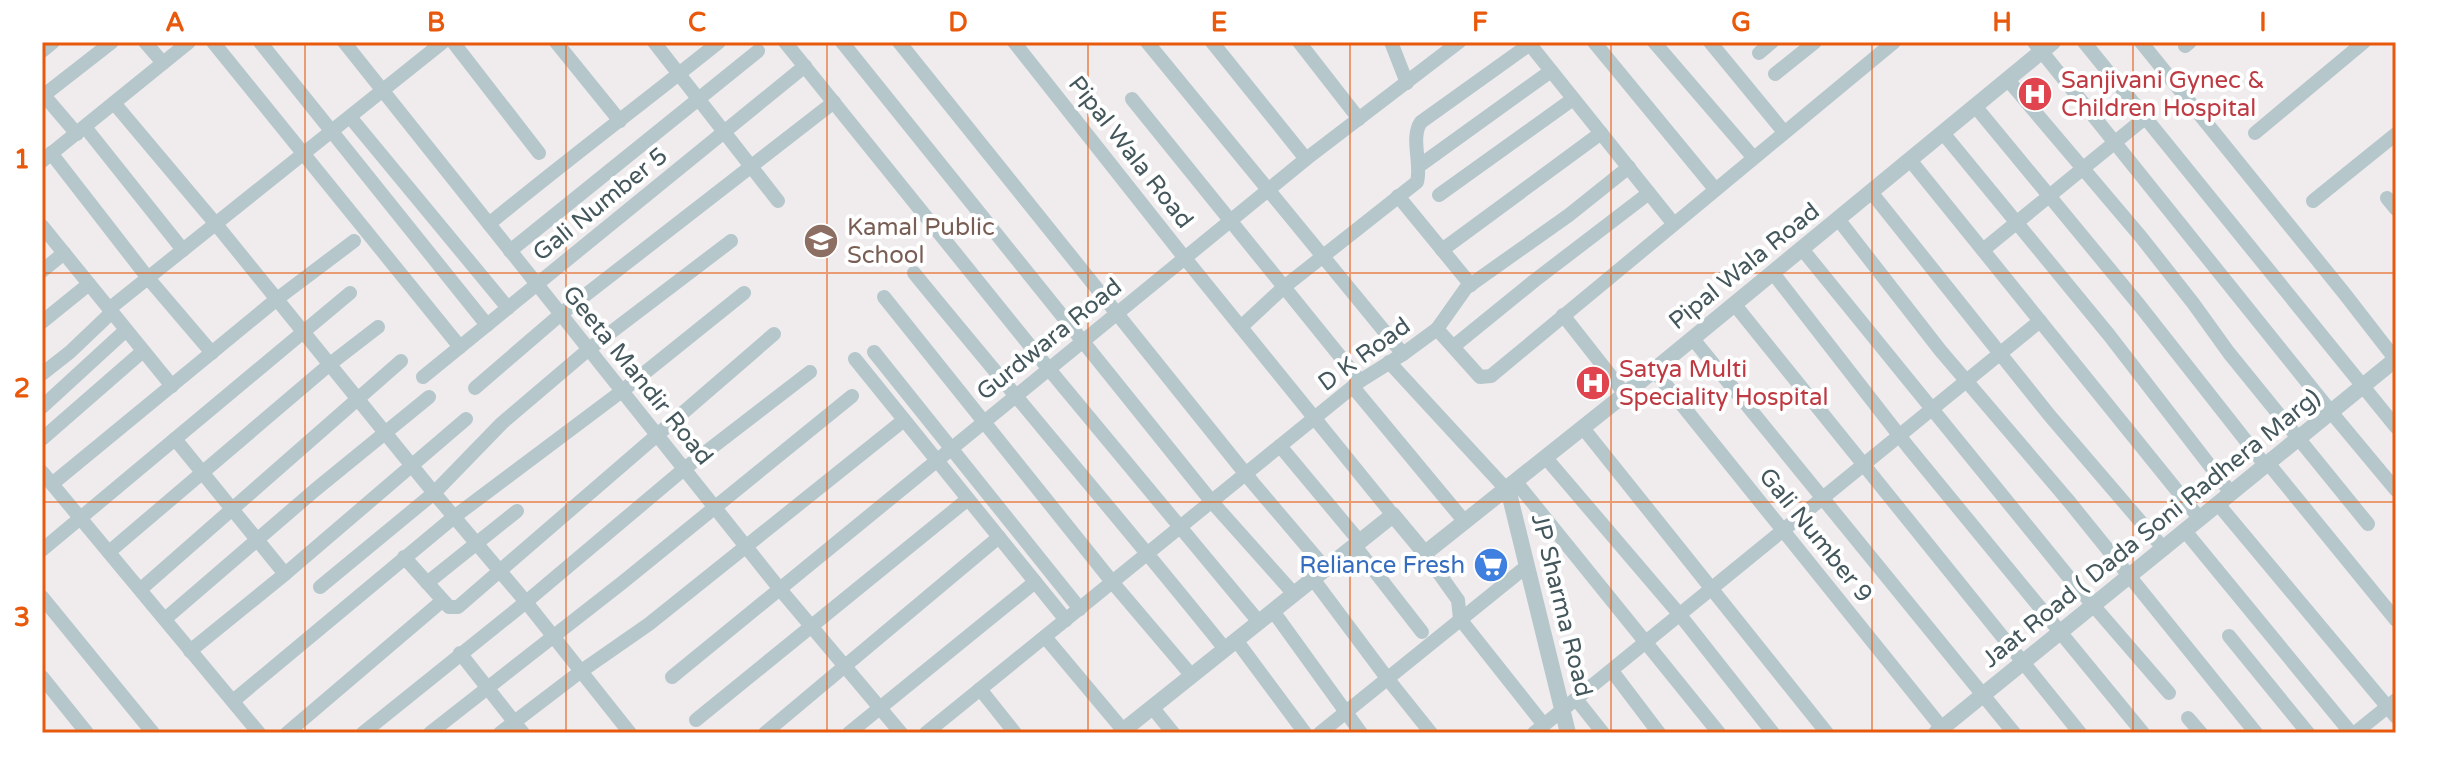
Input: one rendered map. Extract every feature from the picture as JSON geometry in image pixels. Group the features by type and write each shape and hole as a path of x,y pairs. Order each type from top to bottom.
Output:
{"street":[{"path":"42,51 53,42"},
{"path":"112,42 43,94 81,131 183,250"},
{"path":"145,42 163,63"},
{"path":"189,42 46,157 212,353"},
{"path":"213,42 460,347"},
{"path":"260,42 487,325"},
{"name":"Geeta Mandir Road","path":"344,42 779,588 901,733"},
{"path":"42,374 70,352 148,278 443,42"},
{"path":"453,42 539,153"},
{"path":"556,42 620,121"},
{"path":"654,42 778,201"},
{"path":"489,224 719,42"},
{"path":"785,42 1048,368 1259,622"},
{"path":"842,42 1212,502 1294,594"},
{"path":"899,42 1246,475 1320,574 1387,678 1431,733"},
{"name":"Pipal Wala Road","path":"1014,42 1423,551 1429,550 1510,487 1735,305 2008,80 2043,45"},
{"path":"1147,42 1403,354"},
{"path":"1212,42 1306,159"},
{"path":"1299,42 1359,119"},
{"path":"1391,42 1407,83"},
{"name":"Gurdwara Road","path":"672,677 1184,257 1459,42"},
{"path":"1594,42 1715,189"},
{"path":"1654,42 1753,157"},
{"path":"1710,42 1784,132"},
{"path":"1759,53 1772,42"},
{"path":"1775,74 1815,42"},
{"name":"D K Road","path":"926,733 1314,417 1437,329 1480,377 1487,378 1894,42"},
{"path":"2084,42 2396,427"},
{"path":"2141,42 2396,360"},
{"path":"2255,133 2364,42"},
{"path":"1241,327 1284,287 1417,182 1418,125 1529,43 1673,223"},
{"path":"2043,45 2114,143 2396,490"},
{"path":"510,251 758,51"},
{"name":"Gali Number 5","path":"423,377 805,66"},
{"path":"1419,166 1551,71"},
{"path":"2008,80 2193,303 2229,353 2368,524"},
{"path":"1132,99 1284,287 1465,522"},
{"path":"1439,195 1573,99"},
{"path":"475,388 561,314 834,102"},
{"path":"114,103 526,602 630,733"},
{"path":"1975,106 2396,620"},
{"path":"350,117 508,308"},
{"path":"1983,250 2146,117"},
{"path":"1442,250 1601,133"},
{"path":"1943,133 2109,335 2231,493"},
{"path":"2313,201 2396,134"},
{"path":"1910,160 2200,519"},
{"path":"1437,329 1471,285 1569,215 1629,167"},
{"path":"1871,192 2050,416 2164,549"},
{"path":"1454,346 1649,193"},
{"path":"1398,196 1471,285"},
{"path":"1838,219 1966,381 2067,499 2256,733"},
{"path":"42,226 172,386"},
{"path":"52,484 277,299 354,241"},
{"path":"320,587 434,493 502,423 589,349 731,241"},
{"path":"1802,249 2169,693"},
{"path":"42,271 64,253"},
{"path":"914,273 1149,554 1305,733"},
{"path":"1773,273 1900,436 2143,733"},
{"path":"42,322 89,284"},
{"path":"42,550 350,293"},
{"path":"233,701 454,517 622,391 744,293"},
{"path":"884,297 1113,583 1192,676"},
{"path":"1735,305 2080,733"},
{"path":"1563,315 1625,394"},
{"path":"1423,551 1458,600 1460,619 1539,729 2040,321"},
{"path":"109,552 330,364 378,327"},
{"path":"42,407 126,330"},
{"path":"404,557 442,601 455,609 774,334"},
{"path":"1693,339 2014,733"},
{"path":"42,439 143,351"},
{"path":"874,352 1080,609"},
{"path":"855,359 1066,620"},
{"name":"Jaat Road ( Dada Soni Radhera Marg)","path":"1941,731 2396,360"},
{"path":"141,589 401,361"},
{"path":"1389,362 1510,487 1719,733"},
{"name":"Gali Number 9","path":"1654,370 1941,731"},
{"path":"363,733 684,469 810,372"},
{"path":"430,733 852,396"},
{"path":"165,619 429,397"},
{"path":"190,651 466,419"},
{"path":"500,733 518,728 580,672 649,624 904,420"},
{"path":"1583,428 1827,733"},
{"path":"175,439 285,574"},
{"path":"1280,446 1422,632"},
{"path":"1546,458 1680,615 1773,733"},
{"path":"42,472 259,733"},
{"name":"JP Sharma Road","path":"1510,487 1527,566 1570,704 1568,733"},
{"path":"696,720 968,499"},
{"path":"2185,531 2353,733 2393,708 2218,504"},
{"path":"427,583 517,511"},
{"path":"1045,637 1122,732 1393,515"},
{"path":"765,733 999,537"},
{"path":"1320,733 1527,566"},
{"path":"849,733 1035,582"},
{"path":"42,597 153,733"},
{"path":"287,733 442,601"},
{"path":"1273,611 1361,733"},
{"path":"2229,636 2308,733"},
{"path":"460,653 518,728"},
{"path":"1612,671 1659,733"},
{"path":"42,677 87,733"},
{"path":"980,689 1015,733"},
{"path":"1570,704 1603,733"},
{"path":"1152,707 1173,733"},
{"path":"2188,718 2201,733"}],"place":[{"name":"Sanjivani Gynec & Children Hospital","path":"2035,94"},
{"name":"Kamal Public School","path":"821,241"},
{"name":"Satya Multi Speciality Hospital","path":"1593,383"},
{"name":"Reliance Fresh","path":"1491,565"}]}
